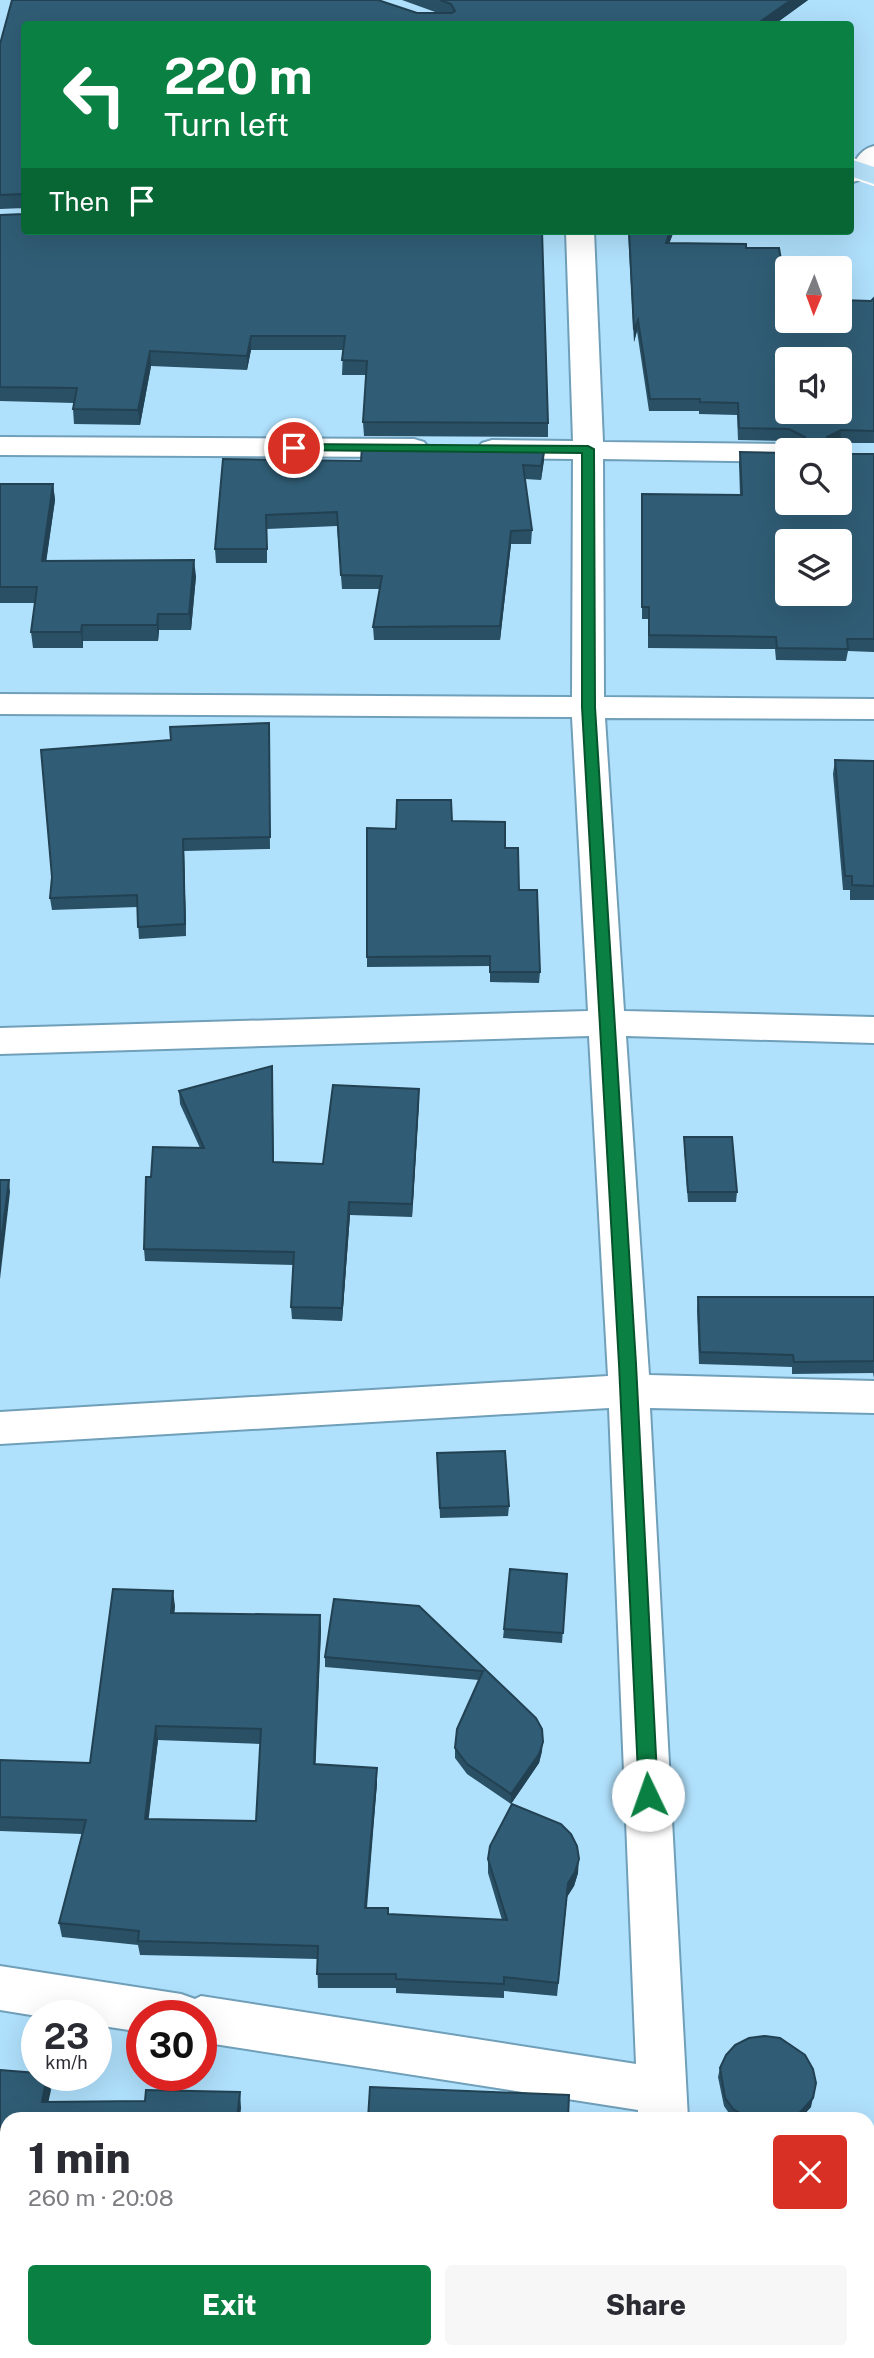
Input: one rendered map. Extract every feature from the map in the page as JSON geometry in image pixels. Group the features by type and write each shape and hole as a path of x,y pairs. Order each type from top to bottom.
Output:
{"street":[{"path":"217,2022 663,2105 629,1391 588,707 588,449 579,235"},
{"path":"0,446 588,449 775,453"},
{"path":"0,704 874,709"},
{"path":"0,1041 609,1023 874,1030"},
{"path":"0,1428 629,1391 874,1397"},
{"path":"0,1988 126,2007"}],"building":[{"path":"12,0 378,0 417,13 452,13 455,11 451,4 440,0 791,0 761,21 21,21 21,194 0,195 0,44"},
{"path":"21,214 21,235 542,235 548,423 363,422 367,361 342,360 345,336 251,336 247,356 150,351 138,410 73,409 77,388 0,387 0,215"},
{"path":"629,235 669,235 666,243 746,244 746,248 779,248 780,256 775,256 775,333 852,333 852,300 871,301 874,298 874,431 841,430 828,438 804,438 789,429 739,428 738,403 700,402 700,399 650,399 638,320 634,330"},
{"path":"362,446 545,447 541,466 523,465 532,530 511,531 500,626 373,627 382,576 341,575 337,512 266,515 267,549 215,549 223,459 361,461"},
{"path":"740,452 775,453 775,515 852,515 852,454 874,454 874,639 847,639 848,649 777,648 776,637 649,635 649,607 642,607 642,494 742,495"},
{"path":"0,484 53,484 42,561 194,560 189,614 158,614 157,625 82,625 81,632 31,632 37,587 0,587"},
{"path":"269,723 270,837 183,839 185,924 138,927 137,895 50,898 52,877 41,750 171,740 170,727"},
{"path":"835,760 874,761 874,886 852,885 852,876 845,876"},
{"path":"397,800 451,800 452,821 505,822 505,848 518,848 519,890 537,890 540,972 490,972 490,956 367,957 367,828 396,829"},
{"path":"272,1066 273,1162 323,1164 333,1085 419,1089 412,1204 349,1202 342,1308 291,1307 294,1252 144,1249 146,1177 151,1177 153,1147 204,1148 179,1091"},
{"path":"684,1137 732,1137 737,1192 688,1192"},
{"path":"0,1180 9,1180 0,1250"},
{"path":"698,1297 874,1297 874,1361 794,1362 793,1355 700,1352"},
{"path":"505,1451 509,1506 440,1508 437,1453"},
{"path":"510,1569 567,1574 563,1633 504,1629"},
{"path":"113,1589 173,1591 171,1613 320,1615 314,1764 377,1768 365,1908 388,1908 388,1914 507,1920 488,1859 490,1846 512,1804 561,1824 571,1834 577,1846 579,1859 568,1883 558,1983 504,1977 504,1984 396,1979 396,1974 317,1974 318,1946 138,1941 139,1931 59,1923 86,1820 0,1817 0,1760 90,1763","holes":["156,1726 261,1729 256,1821 145,1819"]},
{"path":"334,1599 419,1606 536,1718 542,1729 543,1742 539,1754 511,1794 467,1764 455,1748 457,1729 483,1671 325,1657"},
{"path":"749,2038 780,2038 805,2055 813,2069 816,2083 813,2098 800,2112 738,2112 725,2098 720,2068 735,2045"},
{"path":"0,2070 21,2072 21,2091 44,2091 42,2102 145,2101 146,2091 240,2092 238,2112 0,2112"},
{"path":"370,2087 569,2095 568,2112 368,2112"}],"route":[{"path":"294,448 588,449 588,707 628,1364 648,1795"}]}
